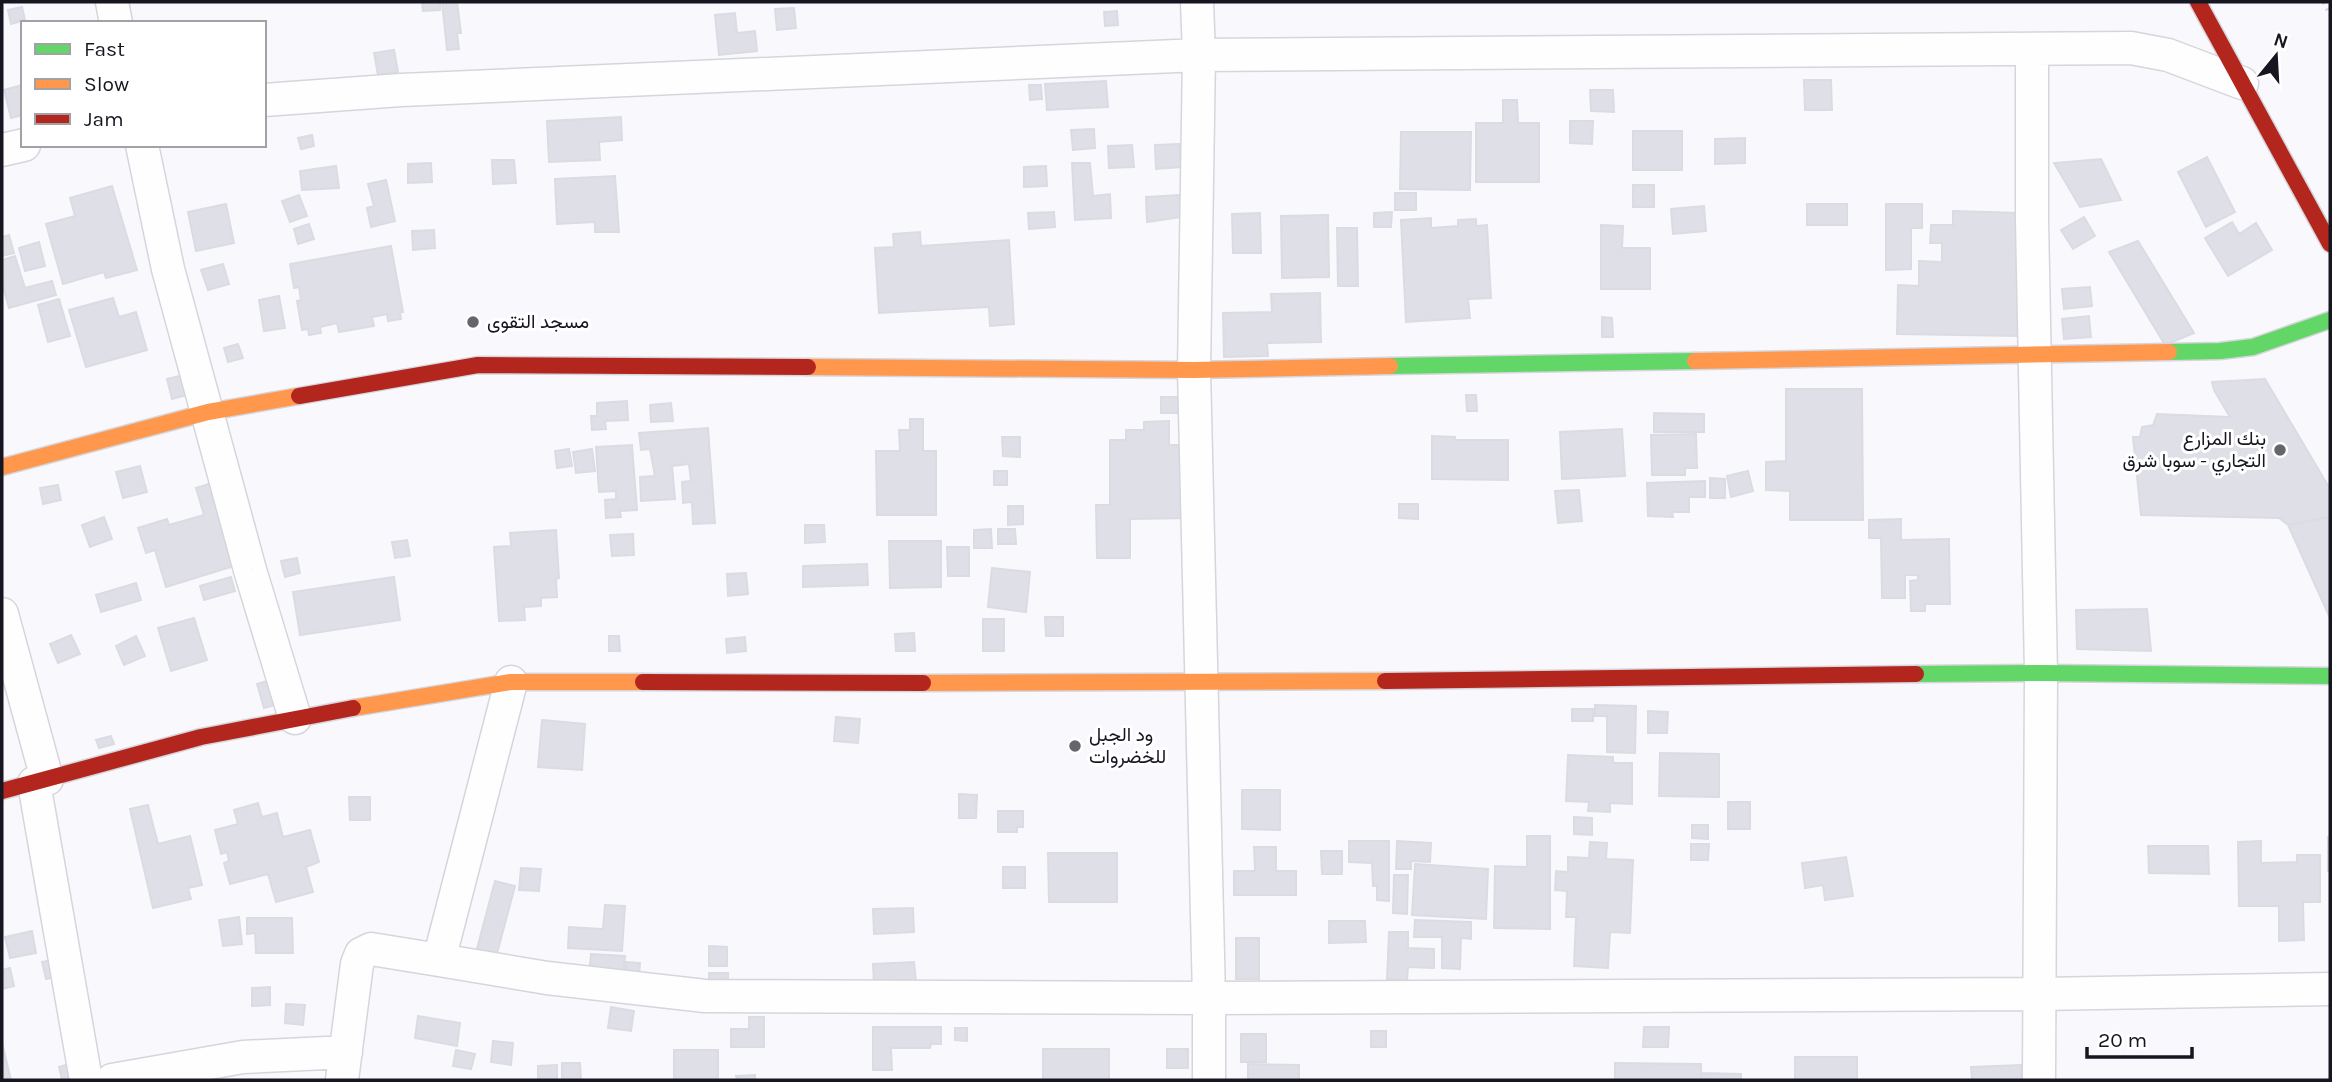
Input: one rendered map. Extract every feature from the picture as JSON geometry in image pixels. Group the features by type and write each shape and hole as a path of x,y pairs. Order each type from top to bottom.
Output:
{"main road":[{"path":"2198,2 2330,244"},
{"path":"2,467 208,412 478,365 1194,370 2034,355 2253,347 2330,320"},
{"path":"2,791 201,737 295,718 511,682 1201,682 2041,673 2330,676"}],"street":[{"path":"112,2 116,21"},
{"path":"1197,2 1199,55 1194,370 1209,1080"},
{"path":"2032,48 2034,355 2041,673 2039,1080"},
{"path":"266,100 401,90 1199,55 2131,48 2168,55 2242,83"},
{"path":"2,150 21,146"},
{"path":"142,147 168,269 250,570 295,718"},
{"path":"2,614 41,781 86,1080"},
{"path":"439,961 511,682"},
{"path":"112,1080 242,1069 344,1066 357,964 361,954 371,949 547,978 705,996 1209,998 2330,989"}],"path":[{"path":"2324,2 2330,15"}],"building":[{"path":"422,2 440,2 440,10 423,11"},
{"path":"442,2 457,2 461,33 457,33 459,49 447,50"},
{"path":"22,7 25,20 11,24 8,10"},
{"path":"794,8 796,28 777,30 775,9"},
{"path":"1117,11 1118,25 1105,26 1104,12"},
{"path":"735,13 737,33 755,31 757,51 719,55 715,15"},
{"path":"394,50 398,72 378,75 374,53"},
{"path":"1804,80 1831,80 1832,110 1805,110"},
{"path":"1106,81 1108,107 1047,110 1045,84"},
{"path":"21,85 21,116 11,118 4,90"},
{"path":"1029,85 1041,85 1042,99 1030,100"},
{"path":"1590,90 1613,90 1614,112 1591,111"},
{"path":"1503,100 1517,100 1518,123 1539,123 1539,182 1476,182 1476,123 1503,123"},
{"path":"621,117 622,140 599,142 600,160 549,162 547,121"},
{"path":"1570,121 1593,121 1592,144 1570,143"},
{"path":"1094,129 1095,148 1073,150 1071,130"},
{"path":"1633,131 1682,131 1682,170 1633,170"},
{"path":"1401,132 1471,132 1470,190 1400,189"},
{"path":"312,135 314,146 301,149 298,138"},
{"path":"1745,138 1745,163 1715,164 1715,139"},
{"path":"1179,144 1181,167 1156,169 1155,145"},
{"path":"1132,145 1134,167 1109,168 1108,146"},
{"path":"2207,157 2235,212 2206,227 2178,172"},
{"path":"2101,159 2121,200 2080,207 2054,163"},
{"path":"492,160 514,160 516,183 493,184"},
{"path":"431,163 432,182 408,183 408,164"},
{"path":"1072,163 1090,163 1093,196 1110,194 1111,218 1075,220"},
{"path":"336,166 339,188 302,190 300,171"},
{"path":"1046,166 1047,186 1024,187 1024,167"},
{"path":"615,176 619,232 595,232 595,222 557,224 555,179"},
{"path":"386,180 395,221 371,227 367,208 374,206 368,184"},
{"path":"1633,185 1654,185 1654,207 1633,207"},
{"path":"112,186 137,270 106,278 104,272 63,284 46,224 75,216 70,198"},
{"path":"1395,193 1416,193 1416,210 1395,210"},
{"path":"299,195 307,216 290,222 282,201"},
{"path":"1180,195 1182,217 1147,222 1146,197"},
{"path":"226,204 234,243 196,251 188,212"},
{"path":"1807,204 1847,204 1847,225 1807,225"},
{"path":"1886,204 1922,204 1922,228 1911,228 1911,269 1886,270"},
{"path":"1704,206 1706,231 1673,234 1671,209"},
{"path":"1953,211 2019,213 2018,336 1897,334 1898,285 1919,286 1919,261 1942,262 1942,243 1930,243 1931,225 1953,225"},
{"path":"1054,212 1055,227 1029,229 1028,213"},
{"path":"1392,212 1391,227 1374,227 1374,213"},
{"path":"1260,213 1261,253 1233,253 1232,214"},
{"path":"1328,215 1329,277 1282,278 1281,216"},
{"path":"2084,217 2095,236 2073,249 2061,230"},
{"path":"1431,218 1431,228 1458,226 1458,220 1476,219 1476,226 1487,225 1491,298 1468,299 1470,318 1406,322 1401,220"},
{"path":"2232,222 2239,234 2256,223 2272,250 2228,276 2205,238"},
{"path":"309,224 314,239 298,244 294,229"},
{"path":"1601,225 1623,226 1622,248 1650,248 1650,289 1601,289"},
{"path":"1337,228 1357,228 1358,286 1338,286"},
{"path":"434,230 435,248 413,250 412,231"},
{"path":"920,232 921,246 1009,240 1014,324 990,326 989,307 879,313 875,248 894,247 893,234"},
{"path":"9,235 14,253 2,256 2,237"},
{"path":"2138,241 2194,333 2165,345 2109,252"},
{"path":"39,242 45,266 25,271 19,248"},
{"path":"391,246 403,312 400,312 401,319 388,321 387,314 372,317 374,326 339,332 337,323 320,327 321,333 309,335 308,329 302,330 297,301 301,300 299,287 294,288 290,264"},
{"path":"15,256 25,288 52,281 56,295 9,308 2,283 2,260"},
{"path":"223,264 229,284 208,290 201,270"},
{"path":"2090,287 2092,306 2064,309 2062,289"},
{"path":"1320,293 1321,342 1267,343 1268,356 1224,357 1223,313 1272,312 1271,294"},
{"path":"279,296 285,328 264,331 259,300"},
{"path":"113,298 119,317 136,312 147,350 86,367 69,310"},
{"path":"59,299 70,336 48,342 38,305"},
{"path":"2089,316 2091,337 2064,339 2062,319"},
{"path":"1602,317 1612,318 1613,337 1602,337"},
{"path":"238,344 243,358 228,362 224,348"},
{"path":"188,374 194,393 172,399 167,379"},
{"path":"2265,379 2330,489 2330,517 2288,525 2279,518 2141,515 2133,437 2140,437 2142,427 2153,425 2157,414 2230,417 2212,382"},
{"path":"1786,389 1862,389 1863,520 1790,520 1790,491 1766,490 1766,462 1786,461"},
{"path":"1466,395 1476,395 1477,411 1467,411"},
{"path":"1161,397 1179,397 1179,413 1161,413"},
{"path":"627,401 628,420 605,421 606,429 592,430 591,416 597,416 597,403"},
{"path":"671,403 673,421 651,422 650,405"},
{"path":"1654,413 1704,414 1704,432 1654,432"},
{"path":"910,419 923,419 923,451 936,451 936,515 877,515 876,451 900,451 899,430 910,430"},
{"path":"1169,421 1169,445 1194,445 1194,518 1130,519 1130,558 1097,558 1096,505 1110,505 1110,440 1126,440 1126,430 1144,430 1144,422"},
{"path":"708,428 715,523 693,524 692,502 683,503 682,482 691,481 689,464 672,466 675,499 641,501 640,477 655,476 650,449 641,450 639,433"},
{"path":"1622,429 1625,476 1562,479 1560,432"},
{"path":"1696,434 1697,468 1685,468 1685,475 1652,475 1651,435"},
{"path":"1432,436 1455,437 1455,440 1508,440 1508,480 1432,479"},
{"path":"1002,437 1020,437 1020,457 1003,456"},
{"path":"632,445 637,510 620,511 621,517 606,518 605,500 616,499 616,491 599,492 596,447"},
{"path":"569,449 572,466 557,468 555,451"},
{"path":"592,449 595,471 576,473 573,452"},
{"path":"140,466 147,492 123,498 116,472"},
{"path":"994,471 1007,471 1007,485 994,485"},
{"path":"1748,471 1753,491 1731,497 1727,476"},
{"path":"1710,478 1725,479 1725,498 1710,498"},
{"path":"1705,481 1705,497 1689,497 1689,512 1672,512 1673,517 1648,516 1647,483"},
{"path":"212,483 237,565 166,587 155,550 146,553 138,528 167,519 169,525 204,515 196,488"},
{"path":"58,485 61,500 43,504 40,488"},
{"path":"1579,490 1582,521 1558,523 1555,491"},
{"path":"1399,504 1418,504 1418,519 1399,518"},
{"path":"1008,506 1023,506 1023,524 1008,525"},
{"path":"104,517 112,539 90,547 82,525"},
{"path":"2330,517 2330,618 2288,525"},
{"path":"1901,519 1901,540 1949,539 1950,604 1925,604 1925,611 1911,611 1910,581 1918,580 1918,575 1905,575 1905,598 1882,598 1881,538 1869,538 1869,520"},
{"path":"805,525 824,525 825,542 805,543"},
{"path":"991,529 992,548 974,548 974,530"},
{"path":"998,529 1015,529 1016,544 998,544"},
{"path":"556,530 559,578 556,579 557,597 541,598 541,606 524,607 525,620 499,621 494,547 511,546 510,533"},
{"path":"633,534 634,555 612,556 610,535"},
{"path":"407,540 410,556 395,558 392,542"},
{"path":"889,541 941,541 941,587 890,588"},
{"path":"947,547 969,547 969,576 948,576"},
{"path":"297,558 300,573 285,577 281,561"},
{"path":"867,564 868,585 803,587 803,566"},
{"path":"992,568 1030,572 1026,612 988,607"},
{"path":"746,573 748,594 728,596 727,574"},
{"path":"231,577 235,591 204,600 200,586"},
{"path":"394,577 400,620 300,635 293,592"},
{"path":"136,583 141,600 101,612 96,595"},
{"path":"2147,609 2151,651 2077,649 2076,610"},
{"path":"1045,617 1063,617 1063,636 1046,636"},
{"path":"194,618 207,660 171,671 158,628"},
{"path":"983,619 1004,619 1004,651 983,651"},
{"path":"914,633 915,651 896,651 895,634"},
{"path":"71,635 80,654 58,663 50,644"},
{"path":"136,636 145,656 124,665 116,646"},
{"path":"609,636 619,636 620,651 609,651"},
{"path":"745,637 746,651 727,653 726,639"},
{"path":"282,677 289,701 264,708 257,684"},
{"path":"1595,705 1636,706 1635,753 1607,752 1607,716 1595,716"},
{"path":"1572,709 1593,709 1593,721 1572,721"},
{"path":"1648,711 1668,712 1667,733 1648,733"},
{"path":"836,717 860,719 858,743 834,741"},
{"path":"542,720 585,724 582,770 538,767"},
{"path":"111,736 114,744 99,748 96,740"},
{"path":"1660,753 1719,754 1719,797 1659,796"},
{"path":"1568,755 1613,757 1613,763 1632,763 1632,804 1610,803 1610,812 1588,811 1589,802 1566,801"},
{"path":"1242,790 1280,790 1280,830 1242,829"},
{"path":"959,794 977,795 976,818 959,818"},
{"path":"349,797 370,797 370,820 350,820"},
{"path":"1728,802 1750,802 1750,829 1728,829"},
{"path":"258,803 262,817 277,813 283,837 310,830 319,862 306,867 313,892 276,902 268,874 230,884 224,863 229,861 227,852 221,854 215,830 238,824 234,810"},
{"path":"148,805 158,844 190,836 202,885 188,888 191,899 153,908 130,809"},
{"path":"998,811 1023,811 1023,827 1017,827 1017,832 998,832"},
{"path":"1574,817 1592,818 1592,835 1574,834"},
{"path":"1692,825 1708,825 1708,839 1692,838"},
{"path":"1527,836 1550,836 1550,929 1494,928 1495,866 1527,867"},
{"path":"2330,837 2330,871 2328,871"},
{"path":"1349,841 1389,841 1389,901 1377,900 1372,863 1349,862"},
{"path":"1397,841 1431,843 1430,862 1411,861 1411,869 1396,869"},
{"path":"2261,841 2261,863 2297,862 2297,855 2320,855 2320,902 2303,902 2304,940 2279,941 2279,906 2239,906 2238,842"},
{"path":"1590,842 1607,843 1606,859 1633,860 1630,933 1610,932 1608,968 1574,966 1576,917 1566,917 1567,891 1555,890 1556,871 1568,872 1568,857 1589,858"},
{"path":"1691,844 1709,844 1708,860 1691,860"},
{"path":"2148,846 2208,846 2209,874 2149,873"},
{"path":"1254,847 1276,847 1276,871 1296,871 1296,895 1234,895 1234,871 1255,871"},
{"path":"1321,851 1342,851 1342,874 1322,874"},
{"path":"1048,853 1117,853 1117,902 1049,902"},
{"path":"1846,857 1853,896 1825,900 1823,885 1805,888 1802,863"},
{"path":"1415,864 1488,869 1486,919 1412,915"},
{"path":"1003,867 1025,867 1025,888 1003,888"},
{"path":"521,868 541,869 539,891 519,890"},
{"path":"1394,875 1408,875 1407,914 1393,913"},
{"path":"495,881 515,886 495,961 475,956"},
{"path":"605,905 625,906 622,951 568,948 569,927 603,929"},
{"path":"913,908 914,932 874,934 873,909"},
{"path":"239,917 242,944 223,946 219,920"},
{"path":"247,918 292,918 293,953 256,953 255,933 247,934"},
{"path":"1415,920 1471,922 1471,939 1461,938 1460,969 1442,968 1442,937 1414,937"},
{"path":"1329,921 1365,921 1366,942 1329,943"},
{"path":"32,931 36,953 10,958 5,937"},
{"path":"1389,932 1408,932 1408,948 1434,949 1434,968 1408,967 1407,980 1387,979"},
{"path":"1236,938 1259,938 1259,979 1236,979"},
{"path":"709,946 727,947 727,966 709,966"},
{"path":"591,954 625,956 623,977 589,975"},
{"path":"56,959 60,976 46,979 42,962"},
{"path":"626,962 640,963 639,977 625,977"},
{"path":"914,962 916,982 874,985 873,964"},
{"path":"10,968 14,986 2,989 2,970"},
{"path":"709,973 728,973 728,985 709,985"},
{"path":"270,987 270,1005 252,1006 252,988"},
{"path":"286,1004 305,1005 303,1025 285,1023"},
{"path":"611,1007 634,1011 631,1031 608,1028"},
{"path":"418,1016 460,1023 457,1046 415,1038"},
{"path":"749,1017 764,1017 764,1047 731,1047 731,1029 749,1029"},
{"path":"873,1027 941,1027 941,1044 931,1044 930,1048 891,1048 892,1070 873,1070"},
{"path":"1644,1027 1669,1027 1668,1047 1643,1047"},
{"path":"955,1028 967,1028 967,1041 955,1040"},
{"path":"1371,1031 1386,1031 1386,1047 1371,1047"},
{"path":"1241,1034 1266,1034 1266,1062 1241,1062"},
{"path":"493,1041 513,1043 511,1065 491,1062"},
{"path":"2,1043 11,1080 2,1080"},
{"path":"1043,1049 1109,1049 1109,1080 1043,1080"},
{"path":"1167,1049 1188,1049 1188,1068 1167,1068"},
{"path":"456,1050 475,1054 471,1069 453,1066"},
{"path":"674,1050 718,1050 718,1080 674,1080"},
{"path":"1795,1057 1857,1057 1857,1080 1795,1080"},
{"path":"77,1062 74,1080 62,1080 59,1067"},
{"path":"562,1063 580,1063 581,1080 562,1080"},
{"path":"1615,1063 1701,1064 1701,1080 1615,1080"},
{"path":"1248,1064 1299,1065 1299,1080 1248,1080"},
{"path":"557,1065 557,1080 538,1080 538,1066"},
{"path":"2021,1065 2022,1080 1972,1080 1971,1067"},
{"path":"1701,1073 1741,1074 1741,1080 1701,1080"},
{"path":"755,1075 755,1080 737,1080 736,1076"}],"traffic: fast":[{"path":"2169,352 2253,347 2330,320"},
{"path":"1390,366 1695,361"},
{"path":"1916,674 2330,676"}],"traffic: slow":[{"path":"1695,361 2169,352"},
{"path":"808,367 1194,370 1390,366"},
{"path":"2,467 208,412 299,396"},
{"path":"923,683 1385,681"},
{"path":"353,708 511,682 643,682"}],"traffic: jam":[{"path":"2198,2 2330,244"},
{"path":"299,396 478,365 808,367"},
{"path":"1385,681 1916,674"},
{"path":"643,682 923,683"},
{"path":"2,791 201,737 353,708"}],"place":[{"name":"مسجد التقوى","path":"473,322"},
{"name":"بنك المزارع التجاري - سوبا شرق","path":"2280,450"},
{"name":"ود الجبل للخضروات","path":"1075,746"}]}
